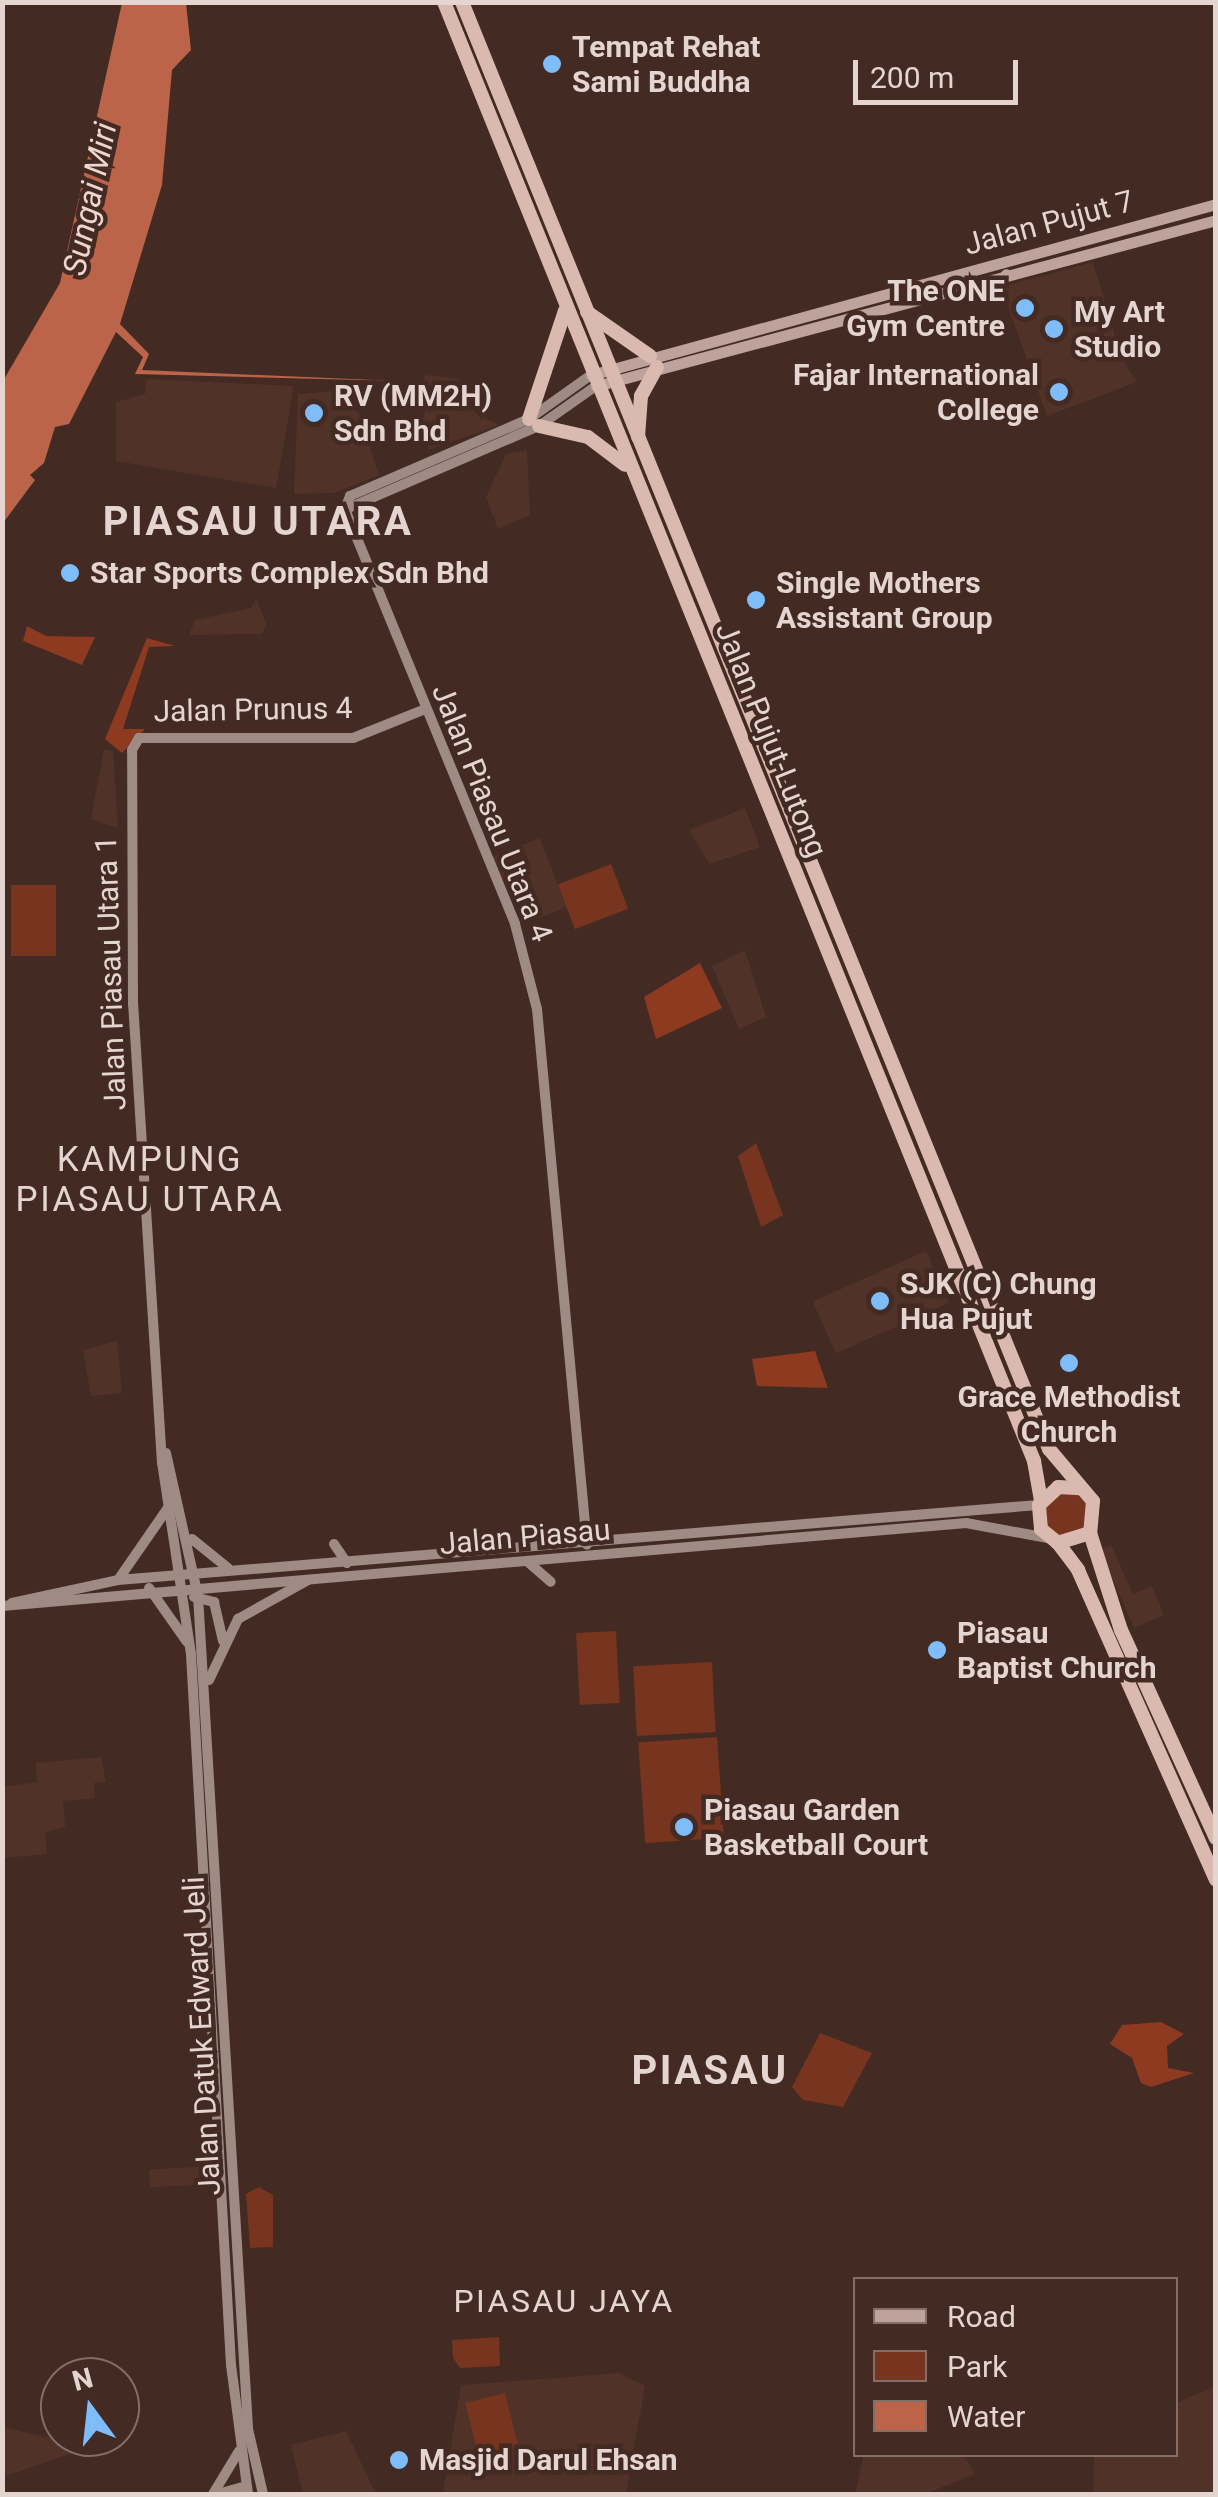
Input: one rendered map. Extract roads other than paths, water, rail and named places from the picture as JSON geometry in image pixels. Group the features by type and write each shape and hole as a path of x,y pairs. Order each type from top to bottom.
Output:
{"highway":[{"name":"Jalan Pujut-Lutong","path":"444,2 601,377 632,473 1021,1426 1040,1503"},
{"name":"Jalan Pujut-Lutong","path":"462,2 571,305"},
{"path":"632,473 588,436 534,422 571,305 654,362 642,396 639,445"},
{"name":"Jalan Pujut-Lutong","path":"601,377 639,445 1042,1432 1080,1488"},
{"path":"1216,1838 1121,1630 1090,1533 1096,1509 1080,1488 1058,1487 1040,1503 1053,1541 1078,1570 1216,1880"},
{"path":"1053,1541 1090,1533"}],"main road":[{"name":"Jalan Pujut 7","path":"601,377 1216,204"},
{"name":"Jalan Pujut 7","path":"654,362 1216,220"},
{"path":"903,289 970,274 982,280"},
{"path":"990,296 1006,274"}],"street":[{"path":"345,509 350,496 534,422 601,377"},
{"path":"345,509 390,483"},
{"name":"Jalan Piasau Utara 4","path":"345,509 424,710 515,924 540,1025 588,1545"},
{"name":"Jalan Prunus 4","path":"139,738 344,739 424,710"},
{"name":"Jalan Piasau Utara 1","path":"139,738 129,788 133,1004 164,1447 170,1504 191,1585"},
{"name":"Jalan Piasau Utara 1","path":"164,1447 186,1530 191,1585"},
{"name":"Jalan Piasau","path":"755,1537 1040,1503"},
{"path":"118,1580 170,1504"},
{"name":"Jalan Piasau","path":"341,1564 980,1522 1053,1541"},
{"path":"528,1561 550,1578 586,1527 599,1550"},
{"path":"186,1530 212,1561 235,1570"},
{"path":"588,1545 599,1550"},
{"name":"Jalan Piasau","path":"4,1606 150,1588 356,1577 550,1559 588,1545"},
{"path":"334,1548 341,1564 315,1564 334,1548"},
{"path":"540,1549 550,1559"},
{"path":"356,1577 348,1567 394,1559"},
{"name":"Jalan Piasau","path":"4,1606 118,1580 191,1585 235,1570 315,1564"},
{"path":"206,1703 224,1642 238,1619 313,1578"},
{"path":"191,1585 214,1602 224,1642"},
{"name":"Jalan Datuk Edward Jeli","path":"191,1585 190,1647 200,1830 240,2450 247,2490"},
{"name":"Jalan Datuk Edward Jeli","path":"191,1585 206,1703 255,2467 263,2494"},
{"path":"150,1588 190,1647"},
{"path":"200,1830 212,1811"},
{"path":"215,2494 240,2450"},
{"path":"247,2490 255,2467"},
{"path":"215,2494 247,2490 263,2494"}],"water":[{"name":"Sungai Miri","path":"122,3 186,3 191,50 172,70 162,185 120,324 149,354 142,370 397,381 135,374 143,357 116,332 69,424 55,427 44,463 30,475 35,480 3,523 3,381 60,283"}],"place":[{"name":"Tempat Rehat Sami Buddha","path":"552,64"},
{"name":"The ONE Gym Centre","path":"1025,308"},
{"name":"My Art Studio","path":"1054,329"},
{"name":"Fajar International College","path":"1059,392"},
{"name":"RV (MM2H) Sdn Bhd","path":"314,413"},
{"name":"Star Sports Complex Sdn Bhd","path":"70,573"},
{"name":"Single Mothers Assistant Group","path":"756,600"},
{"name":"SJK (C) Chung Hua Pujut","path":"880,1301"},
{"name":"Grace Methodist Church","path":"1069,1363"},
{"name":"Piasau Baptist Church","path":"937,1650"},
{"name":"Piasau Garden Basketball Court","path":"684,1827"},
{"name":"Masjid Darul Ehsan","path":"399,2460"}],"district":[{"name":"PIASAU UTARA","path":"258,522"},
{"name":"KAMPUNG PIASAU UTARA","path":"150,1180"},
{"name":"PIASAU","path":"710,2071"},
{"name":"PIASAU JAYA","path":"564,2301"}]}
